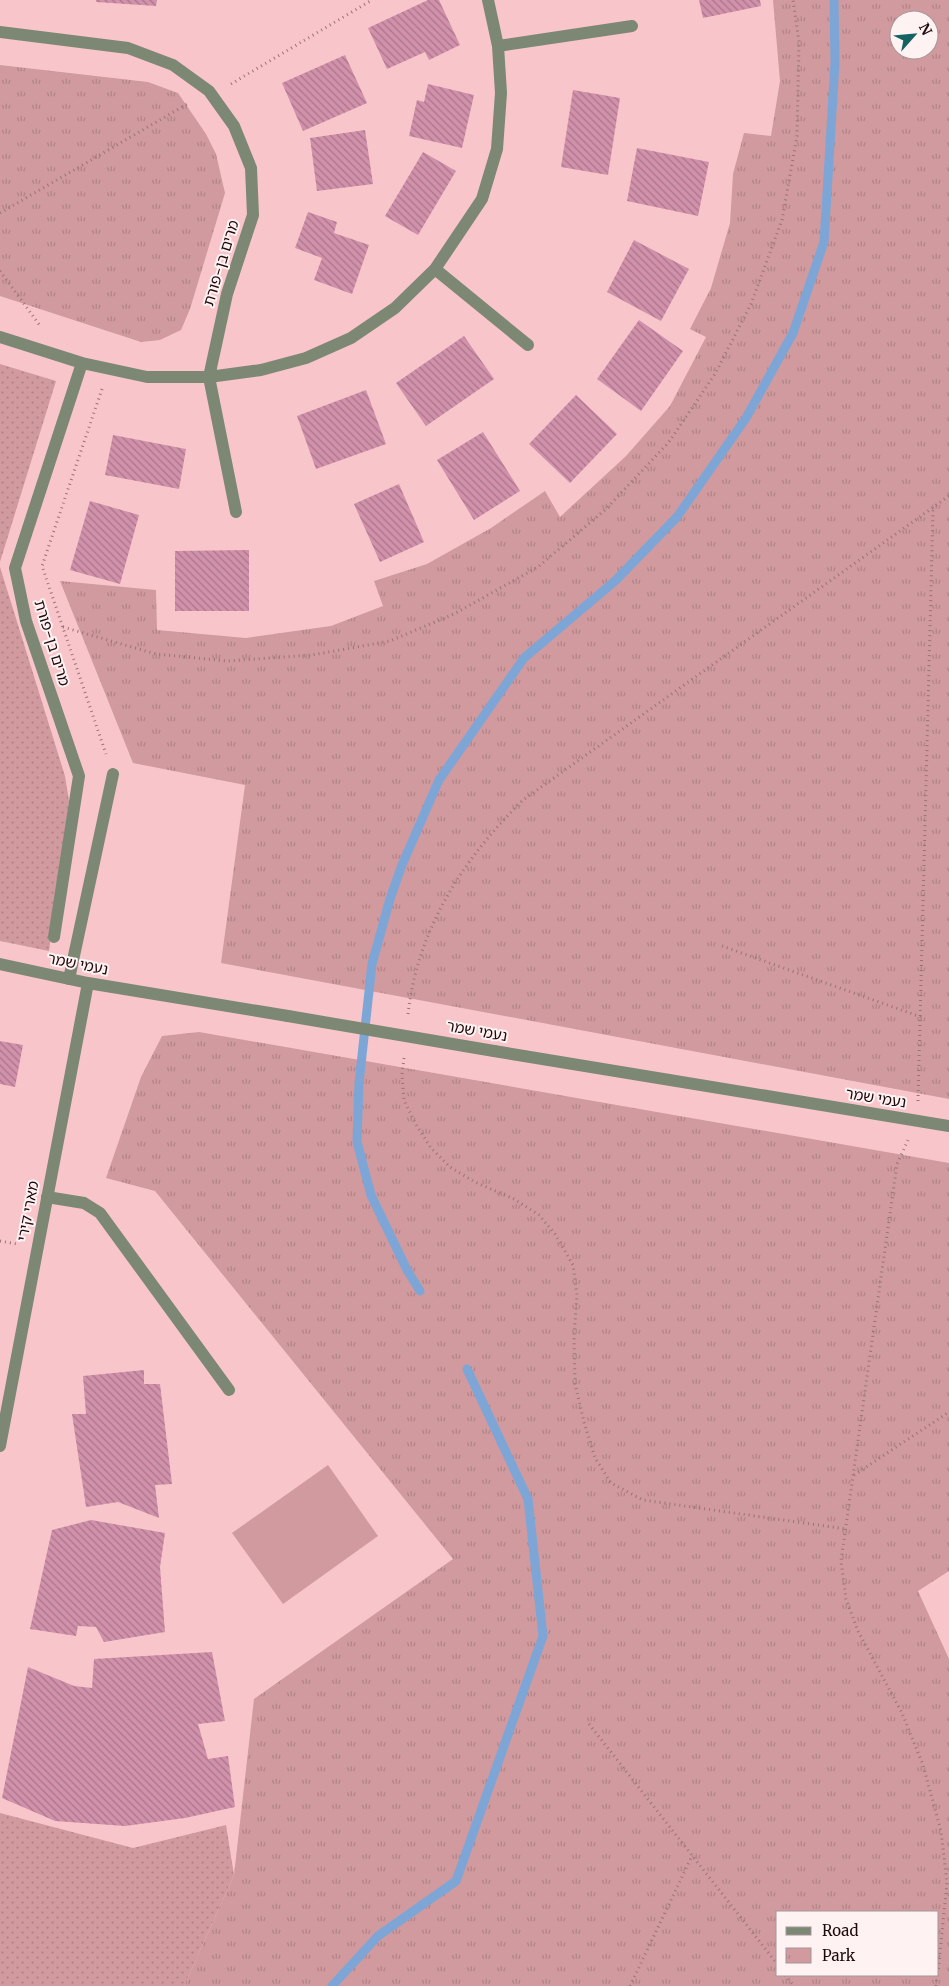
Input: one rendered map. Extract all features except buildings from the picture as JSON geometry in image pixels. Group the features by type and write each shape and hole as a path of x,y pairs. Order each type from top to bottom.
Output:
{"street":[{"path":"0,337 82,363 147,377 209,377 261,370 306,358 351,338 395,308 435,269 482,199 497,149 501,93 498,46 488,0"},
{"path":"498,46 632,26"},
{"name":"מרים בן-פורת","path":"0,32 128,48 173,65 211,93 234,126 251,168 253,215 227,294 209,377 236,512"},
{"path":"435,269 528,345"},
{"name":"מרים בן-פורת","path":"54,937 79,776 26,621 15,568 82,363"},
{"path":"69,979 112,774"},
{"name":"נעמי שמר","path":"0,964 88,983 949,1126"},
{"name":"מארי קירי","path":"0,1446 88,983"},
{"path":"47,1197 84,1203 100,1214 229,1390"}],"path":[{"path":"0,213 372,0"},
{"path":"62,627 156,654 227,661 312,655 390,640 454,614 538,567 604,510 669,442 715,374 751,304 782,220 797,136 799,42 794,0"},
{"path":"0,271 63,357"},
{"path":"109,369 42,566 112,774"},
{"path":"408,1018 411,990 420,956 445,898 471,858 496,827 523,800 949,496"},
{"path":"933,509 917,1121 897,1164 841,1561 846,1599 858,1631 902,1713 924,1765 941,1831 947,1883 939,1963"},
{"path":"722,946 921,1017"},
{"path":"404,1055 402,1074 404,1100 415,1123 431,1148 450,1167 475,1182 514,1199 538,1215 555,1234 573,1266 577,1295 574,1336 575,1384 595,1458 612,1483 644,1500 846,1529"},
{"path":"853,1476 949,1412"},
{"path":"589,1724 776,1963"},
{"path":"630,1986 692,1856"},
{"path":"786,1976 794,1986"}],"green space":[{"path":"773,0 949,0 949,1099 221,963 245,785 133,763 60,581 156,590 157,630 246,638 331,626 383,606 374,581 427,564 491,528 545,491 560,517 626,456 670,406 706,337 690,329 711,288 730,223 733,174 744,133 771,136 780,81"},
{"path":"0,65 148,82 178,93 206,134 216,154 225,193 190,309 181,330 160,340 141,342 0,296"},
{"path":"0,364 56,381 0,562"},
{"path":"0,567 65,776 69,801 49,951 0,941"},
{"path":"199,1032 949,1163 949,1571 918,1591 949,1659 949,1986 184,1986 234,1875 254,1699 453,1559 155,1191 106,1178 141,1077 162,1036"},
{"path":"328,1465 378,1536 283,1604 232,1533"},
{"path":"0,1813 133,1848 226,1825 234,1875 184,1986 0,1986"}],"waterway":[{"path":"420,1291 407,1270 371,1195 357,1142 359,1083 372,964 390,899 402,865 439,780 524,658 615,581 677,517 746,418 793,333 824,242 835,63 834,0"},
{"path":"332,1986 378,1936 456,1881 543,1636 528,1499 467,1369"}]}
